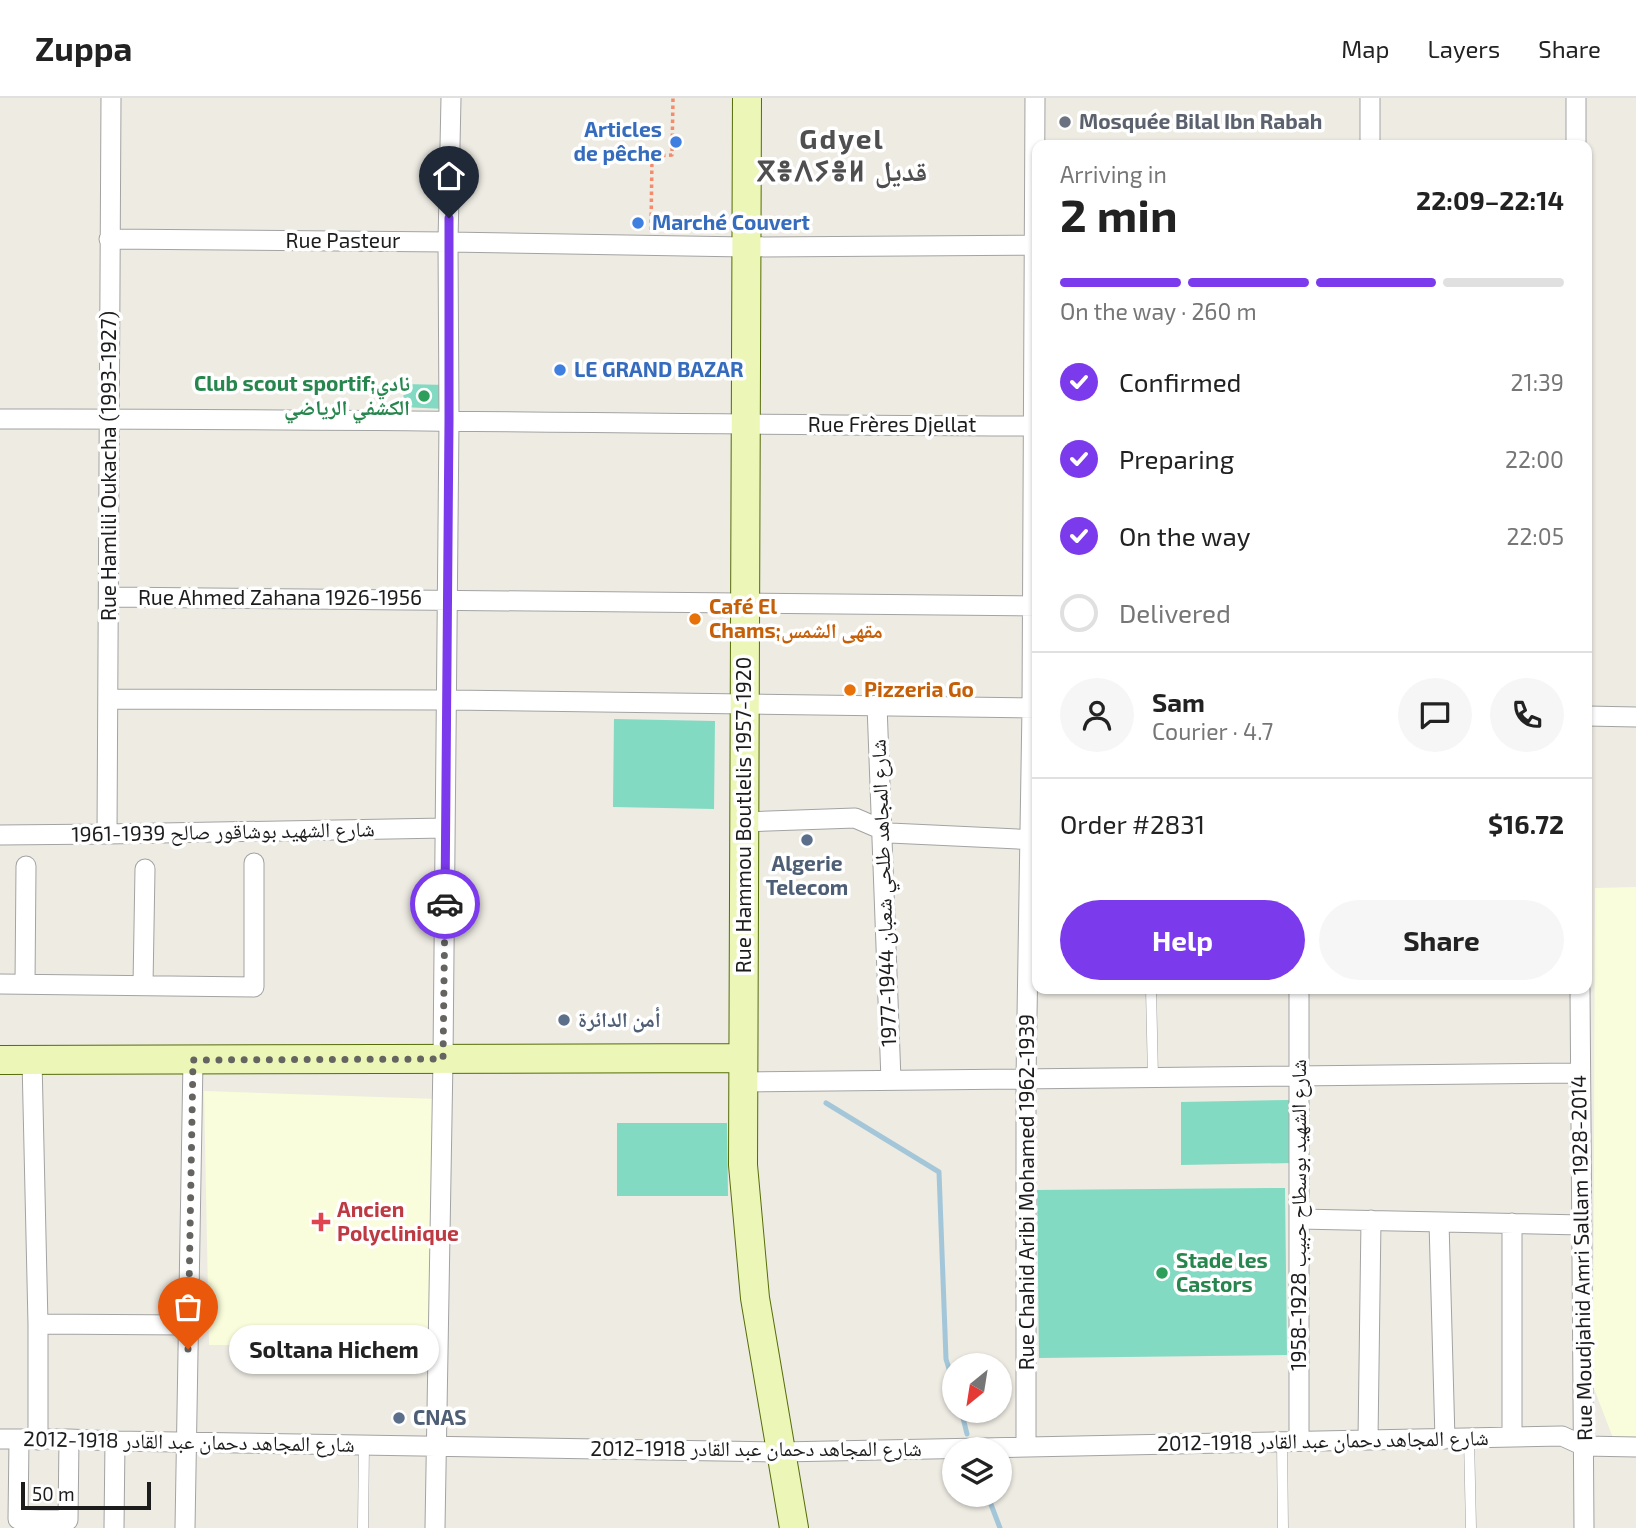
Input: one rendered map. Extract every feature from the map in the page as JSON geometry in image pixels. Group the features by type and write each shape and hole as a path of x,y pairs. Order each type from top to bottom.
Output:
{"main road":[{"name":"Rue Hammou Boutlelis 1957-1920","path":"747,98 743,1165 755,1298 794,1528"},
{"path":"0,1060 443,1059 743,1070"}],"street":[{"name":"Rue Hamlili Oukacha (1993-1927)","path":"107,834 111,98"},
{"path":"435,1528 443,1059 451,98"},
{"name":"Rue Chahid Aribi Mohamed 1962-1939","path":"1035,98 1035,140"},
{"path":"1370,98 1370,140"},
{"path":"1576,98 1576,140"},
{"name":"Rue Pasteur","path":"109,239 745,247 1032,245"},
{"name":"Rue Frères Djellat","path":"0,419 1032,426"},
{"name":"Rue Ahmed Zahana 1926-1956","path":"109,597 1032,606"},
{"path":"108,699 447,700 1032,708"},
{"name":"شارع المجاهد طلحي شعبان 1944-1977","path":"877,705 891,1080"},
{"path":"1592,716 1636,717"},
{"path":"744,822 855,818 890,833 1032,840"},
{"name":"شارع الشهيد بوشاقور صالح 1939-1961","path":"0,835 445,828"},
{"path":"0,984 254,986 254,863"},
{"path":"25,984 26,866"},
{"path":"143,985 145,869"},
{"name":"Rue Chahid Aribi Mohamed 1962-1939","path":"1026,1447 1026,1079 1032,900"},
{"name":"شارع الشهيد بوسطاح حبيب 1928-1958","path":"1290,1442 1299,1219 1299,994"},
{"name":"Rue Moudjahid Amri Sallam 1928-2014","path":"1580,994 1584,1528"},
{"path":"32,1060 38,1324 19,1440 18,1519 42,1524 68,1520 69,1439"},
{"path":"185,1528 193,1060"},
{"path":"743,1070 891,1080 1580,1073"},
{"path":"1299,1219 1582,1225"},
{"path":"1368,1440 1371,1220"},
{"path":"1439,1222 1445,1438"},
{"path":"1512,1223 1512,1437"},
{"path":"38,1324 188,1325"},
{"name":"شارع المجاهد دحمان عبد القادر 1918-2012","path":"19,1440 781,1452 1562,1436 1584,1446 1636,1447"},
{"path":"114,1528 115,1441"}],"lane":[{"path":"1151,994 1153,1077"},
{"path":"1469,1438 1471,1528"},
{"path":"1283,1528 1290,1442"},
{"path":"363,1528 364,1445"}],"path":[{"path":"650,246 652,156 672,155 673,98"}],"shaded area":[{"path":"1636,887 1636,1438 1613,1438 1593,1386 1595,888"},
{"name":"Ancien Polyclinique","path":"204,1091 438,1099 434,1345 209,1345"}],"green space":[{"name":"Club scout sportif;نادي الكشفي الرياضي","path":"404,384 446,385 445,409 403,407"},
{"path":"614,719 715,721 714,809 613,807"},
{"path":"1290,1100 1292,1163 1181,1165 1181,1102"},
{"path":"617,1123 727,1123 728,1196 617,1196"},
{"name":"Stade les Castors","path":"1285,1188 1287,1355 1039,1358 1037,1190"}],"waterway":[{"path":"826,1103 939,1172 946,1353"},
{"path":"964,1423 967,1434"},
{"path":"992,1507 1000,1528"}],"way so far":[{"path":"188,1349 193,1060 443,1059 445,904"}],"place":[{"name":"Mosquée Bilal Ibn Rabah","path":"1065,122"},
{"name":"Articles de pêche","path":"676,142"},
{"name":"Marché Couvert","path":"638,223"},
{"name":"LE GRAND BAZAR","path":"560,370"},
{"name":"Club scout sportif;نادي الكشفي الرياضي","path":"424,396"},
{"name":"Café El Chams;مقهى الشمس","path":"695,619"},
{"name":"Pizzeria Go","path":"850,690"},
{"name":"Algerie Telecom","path":"807,840"},
{"name":"أمن الدائرة","path":"564,1020"},
{"name":"Ancien Polyclinique","path":"321,1222"},
{"name":"Stade les Castors","path":"1162,1273"},
{"name":"Soltana Hichem","path":"188,1349"},
{"name":"CNAS","path":"399,1418"}],"district":[{"name":"Gdyel ⴳⴻⴷⵢⴻⵍ قديل","path":"842,155"}],"route":[{"path":"445,904 449,218"}]}
